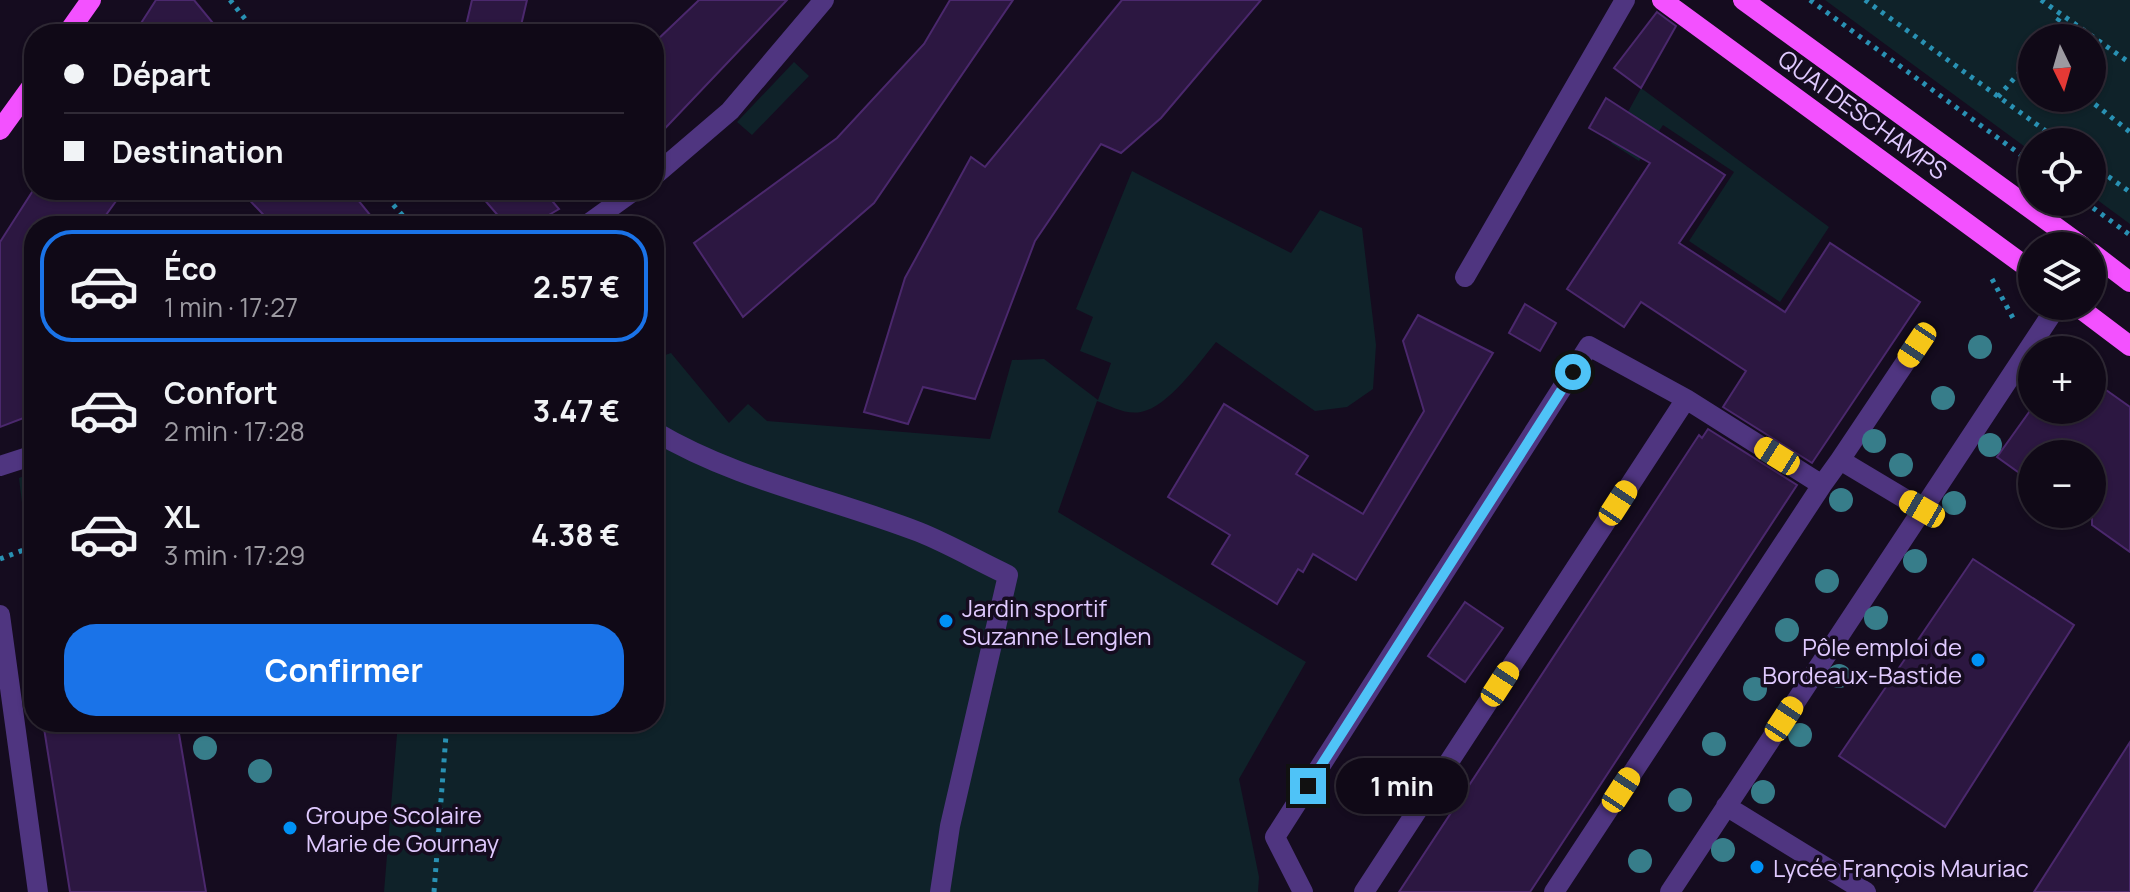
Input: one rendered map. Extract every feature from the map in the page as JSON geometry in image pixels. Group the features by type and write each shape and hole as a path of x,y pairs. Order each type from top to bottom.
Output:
{"main road":[{"path":"74,24 91,0"},
{"name":"QUAI DESCHAMPS","path":"1662,0 2018,261"},
{"name":"QUAI DESCHAMPS","path":"1743,0 2061,232"},
{"path":"0,130 24,97"},
{"name":"QUAI DESCHAMPS","path":"2106,265 2130,282"},
{"path":"2096,320 2130,346"}],"street":[{"path":"664,167 730,111 824,0"},
{"path":"1465,277 1625,0"},
{"path":"599,216 621,200"},
{"path":"1670,892 2048,320"},
{"path":"1554,892 1917,345"},
{"path":"1303,892 1275,837 1589,346 1686,399 1822,485"},
{"path":"1364,892 1686,399"},
{"path":"664,437 687,451 760,479 920,533 1008,575 950,826 940,892"},
{"path":"0,466 24,458"},
{"path":"1840,460 1922,509"},
{"path":"0,615 38,892"},
{"path":"1726,806 1866,892"}],"path":[{"path":"230,0 249,24"},
{"path":"1810,0 2018,153"},
{"path":"1865,0 2041,128"},
{"path":"2041,0 2130,63"},
{"path":"2056,24 2062,16"},
{"path":"1998,97 2018,74"},
{"path":"2105,112 2130,132"},
{"path":"2106,175 2130,192"},
{"path":"389,200 403,216"},
{"path":"2104,216 2130,235"},
{"path":"0,559 24,550"},
{"path":"434,892 446,732"}],"shaded area":[{"path":"1825,0 2130,0 2130,224 2106,206 2106,128 2018,128 2018,142"},
{"path":"794,62 809,76 752,135 737,122"},
{"path":"1641,88 1829,227 1780,302 1689,241 1734,172 1663,125 1639,161 1611,143"},
{"name":"Jardin sportif Suzanne Lenglen","path":"1132,171 1291,253 1320,210 1362,228 1376,345 1373,389 1347,407 1315,411 1216,342 1182,383 1151,408 1129,412 1097,401 1058,512 1306,662 1239,779 1259,877 1258,892 384,892 397,732 664,732 664,355 671,353 729,423 748,404 767,421 990,439 1012,360 1044,359 1098,400 1111,363 1080,351 1093,317 1076,309"},
{"path":"24,476 24,519 19,478"}],"building":[{"path":"156,0 194,0 214,24 140,24"},
{"path":"472,0 527,0 521,24 466,24"},
{"path":"699,0 787,0 664,129 664,33"},
{"path":"950,0 1013,0 874,203 743,317 694,243 837,138 924,44"},
{"path":"1122,0 1261,0 1161,118 1121,153 1101,144 1035,241 975,399 923,387 908,424 864,412 905,278 971,157 985,167"},
{"path":"1657,12 1676,26 1641,88 1614,68"},
{"path":"1606,98 1725,175 1679,243 1785,312 1830,243 1920,302 1812,463 1723,407 1746,371 1641,302 1624,327 1567,289 1650,163 1589,128"},
{"path":"27,200 117,200 105,216 24,216 24,418 0,427 0,242"},
{"path":"249,200 358,200 371,216 265,216"},
{"path":"485,200 551,200 559,209 547,216 498,216"},
{"path":"1525,304 1556,323 1540,351 1509,333"},
{"path":"1418,315 1493,353 1356,580 1313,554 1303,572 1298,569 1277,604 1212,564 1230,535 1168,497 1224,404 1308,456 1296,474 1363,514 1424,411 1403,341"},
{"path":"2106,390 2130,407 2130,552 2096,528 2106,528 2106,440 2018,440 2018,472 1997,457 2021,424 2106,424"},
{"path":"1708,429 1797,485 1530,892 1399,892 1699,435 1702,438"},
{"name":"Pôle emploi de Bordeaux-Bastide","path":"1973,559 2074,625 1945,827 1839,756"},
{"path":"1465,602 1503,628 1465,682 1428,656"},
{"path":"45,732 179,732 206,892 70,892"},
{"path":"2130,742 2130,892 2034,892"}],"place":[{"name":"Jardin sportif Suzanne Lenglen","path":"946,621"},
{"name":"Pôle emploi de Bordeaux-Bastide","path":"1978,660"},
{"name":"Groupe Scolaire Marie de Gournay","path":"290,828"},
{"name":"Lycée François Mauriac","path":"1757,867"}],"route":[{"path":"1308,786 1573,372"}]}
